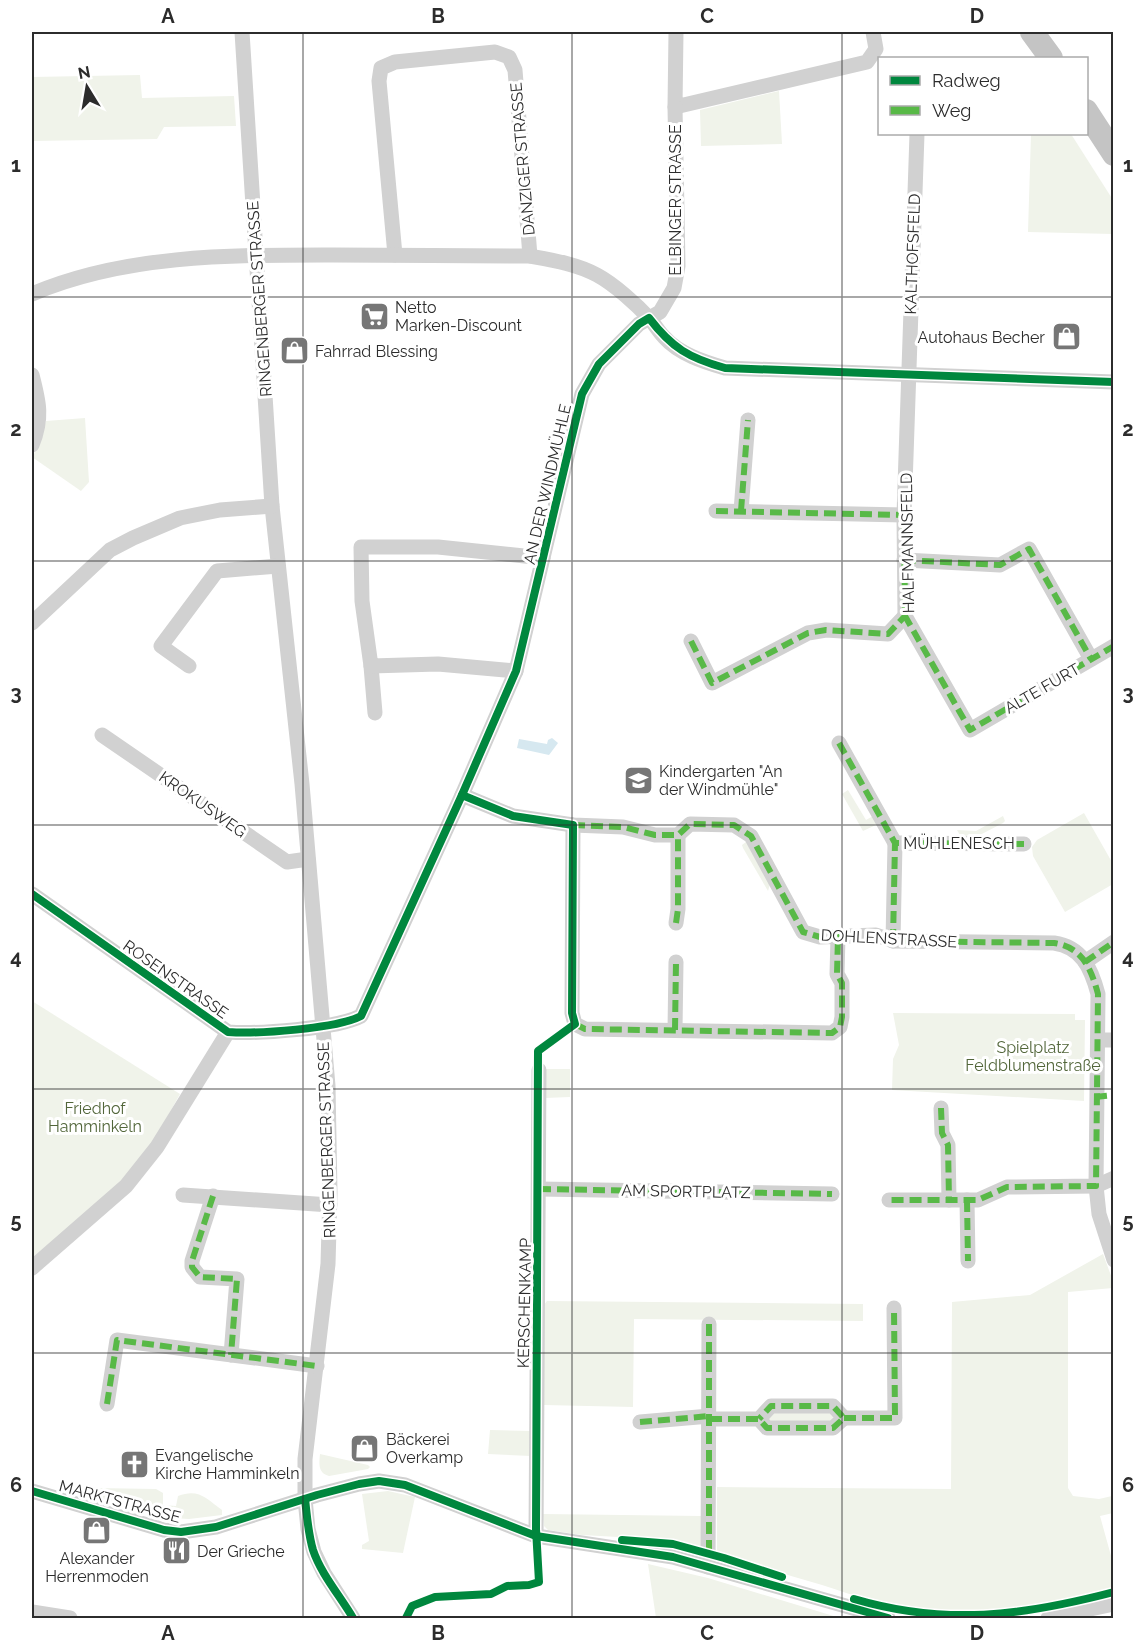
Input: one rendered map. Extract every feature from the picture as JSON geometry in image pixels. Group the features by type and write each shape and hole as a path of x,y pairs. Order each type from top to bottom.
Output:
{"main road":[{"path":"1032,32 1050,57"},
{"path":"1088,114 1113,154"}],"street":[{"name":"RINGENBERGER STRASSE","path":"242,32 272,506 302,784 328,1086 330,1205 328,1264 306,1459 305,1499 308,1529 314,1552 324,1573 353,1618"},
{"name":"ELBINGER STRASSE","path":"649,318 660,312 675,288 678,266 676,32"},
{"path":"675,107 867,62 876,49 873,32"},
{"name":"DANZIGER STRASSE","path":"395,255 379,81 381,68 395,62 495,52 509,57 515,70 530,256"},
{"name":"KALTHOFSFELD","path":"909,375 916,135"},
{"name":"DANZIGER STRASSE","path":"32,294 59,283 150,263 256,255 530,256 560,261 596,274 649,318"},
{"path":"649,318 665,338 684,352 705,363 725,368 1113,382"},
{"name":"AN DER WINDMÜHLE","path":"322,1025 342,1023 361,1016 516,671 582,394 599,364 639,324 649,318"},
{"path":"32,375 40,405 38,430 32,445"},
{"name":"HALFMANNSFELD","path":"909,375 904,515 905,616 970,730"},
{"path":"741,511 748,420"},
{"path":"32,624 110,550 133,538 180,518 220,510 272,506"},
{"path":"716,511 904,515"},
{"path":"375,713 362,601 361,546 438,547 543,558"},
{"path":"904,560 1000,565 1029,549 1091,659"},
{"path":"189,666 161,646 217,571 278,566"},
{"path":"691,641 712,683 808,633 826,630 888,634 905,616"},
{"name":"ALTE FURT","path":"970,730 1113,646"},
{"path":"371,666 438,664 516,671"},
{"name":"KROKUSWEG","path":"102,735 287,862 308,859"},
{"name":"MÜHLENESCH","path":"839,743 895,843 893,941"},
{"name":"DOHLENSTRASSE","path":"462,795 513,816 573,825 623,827 655,835 678,835 690,824 734,825 751,836 803,932 820,937 876,935 893,941 1054,943 1067,945 1085,962"},
{"path":"573,825 572,1013 575,1024 585,1029 832,1033 840,1028 842,1017 842,982 837,974 838,936"},
{"path":"676,923 678,835"},
{"name":"MÜHLENESCH","path":"895,843 1024,844"},
{"name":"ROSENSTRASSE","path":"32,894 228,1032 248,1033 322,1025"},
{"path":"1113,942 1085,962 1098,994 1106,1040 1095,1097 1095,1186 1099,1214 1113,1260"},
{"path":"675,1030 676,962"},
{"path":"32,1268 126,1186 157,1147 228,1032"},
{"name":"KERSCHENKAMP","path":"536,1536 539,1070"},
{"path":"941,1108 942,1133 948,1144 949,1200"},
{"path":"889,1200 978,1200 1007,1187 1095,1186 1113,1178"},
{"name":"AM SPORTPLATZ","path":"539,1189 832,1194"},
{"path":"183,1195 330,1205"},
{"path":"213,1197 192,1268 200,1277 237,1279 231,1355"},
{"path":"967,1200 968,1261"},
{"path":"640,1422 710,1417 759,1419 767,1428 833,1428 844,1418 895,1418 894,1308"},
{"path":"708,1567 709,1324"},
{"path":"107,1404 117,1340 317,1366"},
{"path":"759,1419 771,1406 833,1406 844,1418"},
{"name":"MARKTSTRASSE","path":"32,1491 164,1530 181,1532 216,1527 305,1499 380,1481 405,1485 536,1536 673,1557 888,1618"},
{"path":"1048,1618 1113,1604"},
{"path":"32,1612 70,1618"}],"green space":[{"path":"140,75 142,98 234,96 236,126 164,127 157,139 32,141 32,77"},
{"path":"779,91 782,144 701,146 700,110"},
{"path":"1031,135 1072,135 1113,200 1113,234 1028,232"},
{"path":"85,418 89,482 81,491 32,457 39,446 46,421"},
{"path":"848,790 866,820 873,816 878,824 863,831 842,794"},
{"path":"1084,813 1113,864 1113,884 1065,912 1033,856 1032,847 1037,840"},
{"path":"1003,816 1005,821 1003,823 976,837 961,837 957,830 976,831"},
{"path":"746,842 771,881 768,891 743,848 742,845"},
{"name":"Friedhof Hamminkeln","path":"32,1001 180,1094 146,1155 134,1170 32,1258"},
{"name":"Spielplatz Feldblumenstraße","path":"893,1013 1075,1014 1075,1020 1085,1020 1084,1101 892,1090 893,1059 899,1045"},
{"path":"545,1069 570,1069 570,1097 545,1098"},
{"path":"1103,1254 1113,1281 1113,1288 1068,1292 1068,1488 1073,1496 1099,1499 1112,1496 1113,1513 1100,1516 1113,1563 1113,1589 1020,1609 972,1612 924,1611 872,1601 717,1553 717,1487 951,1489 952,1302 1030,1295"},
{"path":"547,1301 863,1304 863,1321 634,1319 633,1407 544,1405 544,1305"},
{"path":"830,1411 834,1417 831,1421 774,1422 768,1420 768,1413"},
{"path":"490,1430 531,1431 531,1456 488,1454"},
{"path":"320,1454 370,1467 325,1475 321,1470"},
{"path":"96,1488 156,1489 163,1493 163,1505 176,1506 178,1496 196,1494 206,1498 222,1510 222,1515 189,1519 172,1518 93,1496"},
{"path":"388,1491 415,1497 403,1553 362,1549 362,1545 369,1541 362,1494"},
{"path":"543,1514 702,1516 702,1549 654,1539 582,1535 548,1530 544,1526"},
{"path":"648,1564 708,1578 840,1618 656,1618"}],"shaded area":[{"path":"552,738 558,743 549,755 517,748 519,739 547,744"}],"marked path":[{"path":"741,511 748,420"},
{"path":"716,511 904,515 905,616 970,730 1114,646"},
{"path":"904,560 1000,565 1029,549 1091,659"},
{"path":"691,641 712,683 808,633 826,630 888,634 905,616"},
{"path":"839,743 895,843"},
{"path":"573,825 623,827 655,835 678,835 690,824 734,825 751,836 803,932 820,937 876,935 893,941 1054,943 1072,949 1084,960 1098,994 1096,1186 1007,1187 978,1200 889,1200"},
{"path":"676,923 678,835"},
{"path":"893,941 895,843 1024,844"},
{"path":"575,1024 585,1029 832,1033 840,1027 842,1017 842,983 837,974 838,937"},
{"path":"1085,962 1114,942"},
{"path":"675,1030 676,962"},
{"path":"1095,1097 1114,1095"},
{"path":"941,1108 942,1133 948,1145 949,1200"},
{"path":"539,1189 832,1194"},
{"path":"213,1196 192,1267 200,1277 237,1279 231,1355"},
{"path":"967,1200 968,1261"},
{"path":"844,1418 895,1418 894,1308"},
{"path":"709,1324 709,1558"},
{"path":"107,1404 117,1340 317,1366"},
{"path":"710,1419 759,1419 767,1428 833,1428 844,1418 833,1406 771,1406 759,1419"},
{"path":"640,1422 710,1416"}],"cycle path":[{"path":"32,894 228,1032 316,1027 349,1021 361,1016 516,671 582,394 599,364 639,324 649,318 666,337 691,356 725,368 1114,382"},
{"path":"406,1618 412,1606 435,1597 491,1594 507,1586 539,1582 536,1529 538,1051 575,1024 572,1013 573,825 513,816 462,795"},
{"path":"32,1491 164,1530 181,1532 216,1527 317,1495 379,1481 405,1485 536,1536 673,1557 888,1618"},
{"path":"305,1499 310,1537 316,1559 353,1618"},
{"path":"622,1540 673,1544 782,1577"},
{"path":"854,1599 920,1613 984,1615 1048,1607 1114,1592"}],"place":[{"name":"Netto Marken-Discount","path":"374,316"},
{"name":"Autohaus Becher","path":"1066,337"},
{"name":"Fahrrad Blessing","path":"294,351"},
{"name":"Kindergarten \"An der Windmühle\"","path":"638,780"},
{"name":"Bäckerei Overkamp","path":"365,1448"},
{"name":"Evangelische Kirche Hamminkeln","path":"134,1464"},
{"name":"Alexander Herrenmoden","path":"97,1530"},
{"name":"Der Grieche","path":"176,1551"}]}
